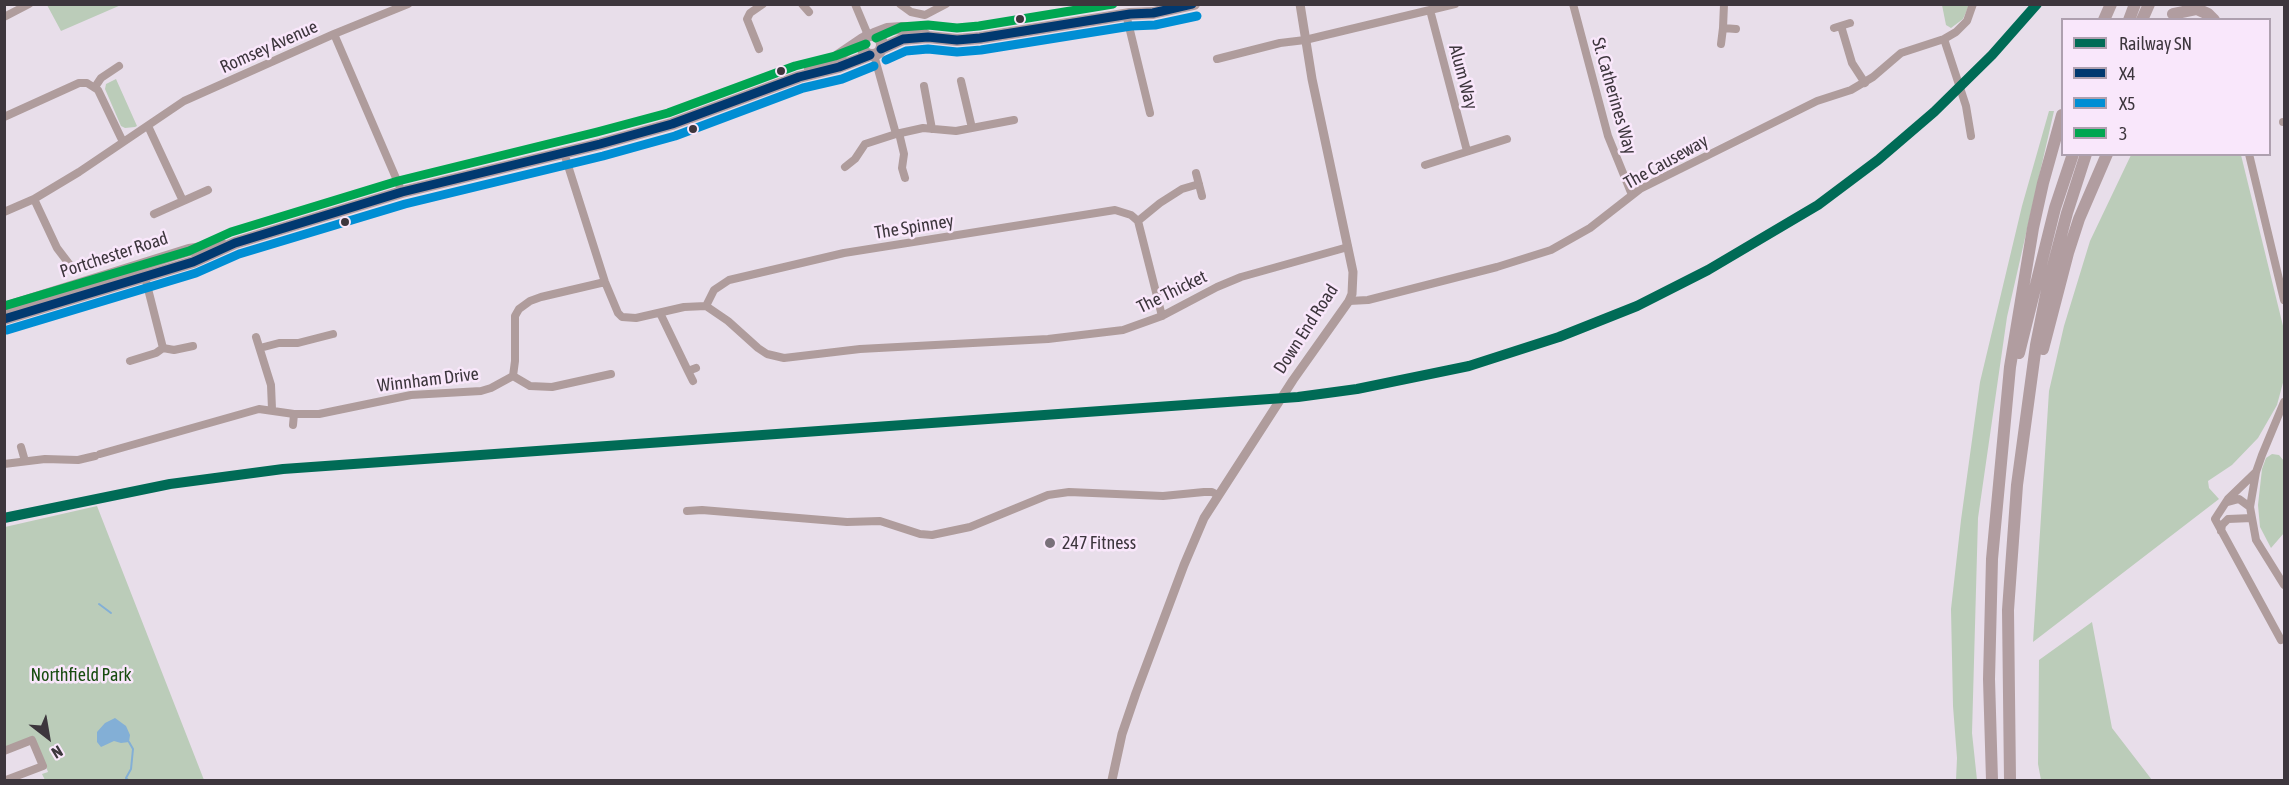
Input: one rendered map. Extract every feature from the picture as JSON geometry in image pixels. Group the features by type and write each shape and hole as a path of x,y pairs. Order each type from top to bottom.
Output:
{"main road":[{"name":"Portchester Road","path":"1128,14 1146,4"},
{"name":"Portchester Road","path":"4,319 193,262 235,243 402,192 672,124 799,77 839,68 903,39 980,38 1128,14 1154,13 1194,4"},
{"path":"2105,18 2111,4"},
{"path":"2143,18 2149,4"},
{"path":"2174,13 2197,9 2213,18"},
{"name":"Portchester Road","path":"799,77 808,69 840,55 868,36 887,29 917,30 928,38"},
{"path":"868,36 881,40 875,53 862,49 868,36"},
{"path":"1992,780 1990,601 2010,367 2021,292 2043,183 2061,119"},
{"path":"2007,410 2038,273 2055,208 2072,156"},
{"path":"2010,780 2008,610 2017,485 2036,345 2048,285 2084,156"},
{"path":"2026,412 2068,253 2079,219 2106,156"},
{"name":"Portchester Road","path":"4,308 189,250 235,243"}],"street":[{"path":"4,17 29,4"},
{"name":"Romsey Avenue","path":"4,212 34,199 79,172 184,101 334,34 408,4"},
{"path":"759,49 747,19 750,13 763,4"},
{"path":"855,4 868,36"},
{"path":"900,4 910,12 925,15 946,4"},
{"name":"Down End Road","path":"1112,780 1122,734 1140,682 1204,518 1293,380 1349,301 1353,283 1348,247 1305,40 1300,4"},
{"path":"1217,58 1281,43 1305,40 1455,4"},
{"name":"St. Catherines Way","path":"1573,4 1608,136 1632,195"},
{"path":"1721,44 1724,4"},
{"name":"The Causeway","path":"1349,301 1358,302 1379,298 1497,267 1551,250 1590,228 1632,195 1817,101 1851,90 1864,83 1900,53 1944,39 1956,32 1967,21 1973,4"},
{"path":"798,6 809,12"},
{"name":"Alum Way","path":"1430,10 1467,151"},
{"path":"1128,14 1150,112"},
{"path":"1850,23 1838,27 1852,63 1864,83"},
{"path":"1723,28 1736,29"},
{"path":"334,34 402,192"},
{"path":"1944,39 1963,98 1971,136"},
{"path":"875,53 904,154 902,168 905,178"},
{"path":"95,87 101,78 119,66"},
{"path":"962,81 972,129"},
{"path":"4,117 80,83 87,83 95,87 123,142"},
{"path":"924,86 932,129"},
{"path":"845,167 855,159 864,144 897,133 916,129 948,131 972,129 1014,120"},
{"path":"148,126 183,201"},
{"path":"1425,165 1507,139"},
{"path":"564,153 605,282 615,307 622,316 636,318 684,307 706,306"},
{"path":"2249,156 2284,300"},
{"path":"1196,173 1202,196"},
{"path":"1162,316 1138,221 1160,202 1182,189 1199,184"},
{"path":"154,214 208,190"},
{"path":"34,199 57,249 73,269"},
{"name":"The Spinney","path":"706,306 714,290 729,280 844,253 1115,210 1131,215 1138,221"},
{"name":"The Thicket","path":"706,306 728,321 767,354 784,358 860,349 1048,339 1100,334 1144,324 1241,277 1348,247"},
{"path":"145,277 163,348"},
{"path":"605,282 541,297 519,309 515,316 513,376 521,383 530,386 552,387 611,374"},
{"path":"660,313 693,381"},
{"path":"260,348 298,343 333,334"},
{"path":"255,337 271,385 272,409"},
{"path":"130,361 156,353 163,348 174,350 193,346"},
{"path":"688,371 696,368"},
{"name":"Winnham Drive","path":"4,464 45,459 78,460 260,409 294,414 319,414 411,395 481,390 502,383 513,376"},
{"path":"2284,402 2256,472 2250,507 2256,540 2284,585"},
{"path":"293,425 294,414"},
{"path":"21,447 24,461"},
{"path":"2256,472 2220,508 2215,519 2281,640"},
{"path":"687,511 702,510 847,522 880,521 920,534 932,535 970,527 1048,495 1069,492 1163,496 1212,492 1218,495"},
{"path":"2220,508 2234,499 2243,501 2250,507"},
{"path":"2221,531 2222,525 2228,519 2252,518"},
{"path":"4,751 32,740 43,766 6,780"}],"green space":[{"path":"47,5 121,5 61,31"},
{"path":"1942,5 1969,5 1963,19 1951,28 1946,25"},
{"path":"116,79 137,126 135,127 121,126 105,89 106,84"},
{"path":"2049,111 2054,111 2007,317 1978,518 1972,733 1977,780 1956,780 1951,609 1980,382 2022,206"},
{"path":"2131,156 2241,156 2284,330 2284,379 2277,405 2258,438 2232,465 2208,481 2209,488 2219,499 2033,642 2049,391 2064,326 2090,241"},
{"path":"2272,454 2279,455 2284,461 2284,533 2271,548 2260,527 2258,505 2262,469 2266,458"},
{"name":"Northfield Park","path":"97,506 204,780 45,780 42,774 48,772 34,737 5,747 5,527"},
{"path":"2092,622 2112,728 2152,780 2041,780 2038,764 2039,660"}],"water":[{"path":"115,718 126,726 130,735 129,742 114,741 101,747 97,742 97,732 105,723"}],"waterway":[{"path":"99,604 111,613"},
{"path":"128,780 126,778 131,769 133,749 129,742"}],"rail line":[{"name":"SN","path":"4,518 170,484 283,469 1298,397 1357,389 1469,366 1559,337 1637,306 1708,270 1818,205 1878,160 1934,112 1992,55 2037,4"}],"transit line":[{"name":"3","path":"876,38 901,27 979,26 1113,4"},
{"name":"X4","path":"881,49 903,39 980,38 1130,14 1153,13 1192,4"},
{"name":"X5","path":"886,60 906,51 981,50 1131,26 1155,25 1197,16"},
{"name":"3","path":"4,306 189,251 231,232 398,181 668,113 795,66 835,56 866,44"},
{"name":"X4","path":"4,319 193,262 235,243 402,192 600,144 672,124 799,77 839,67 870,55"},
{"name":"X5","path":"7,330 196,273 239,254 405,204 603,156 675,136 803,88 842,79 874,66"}],"place":[{"name":"247 Fitness","path":"1050,543"}]}
